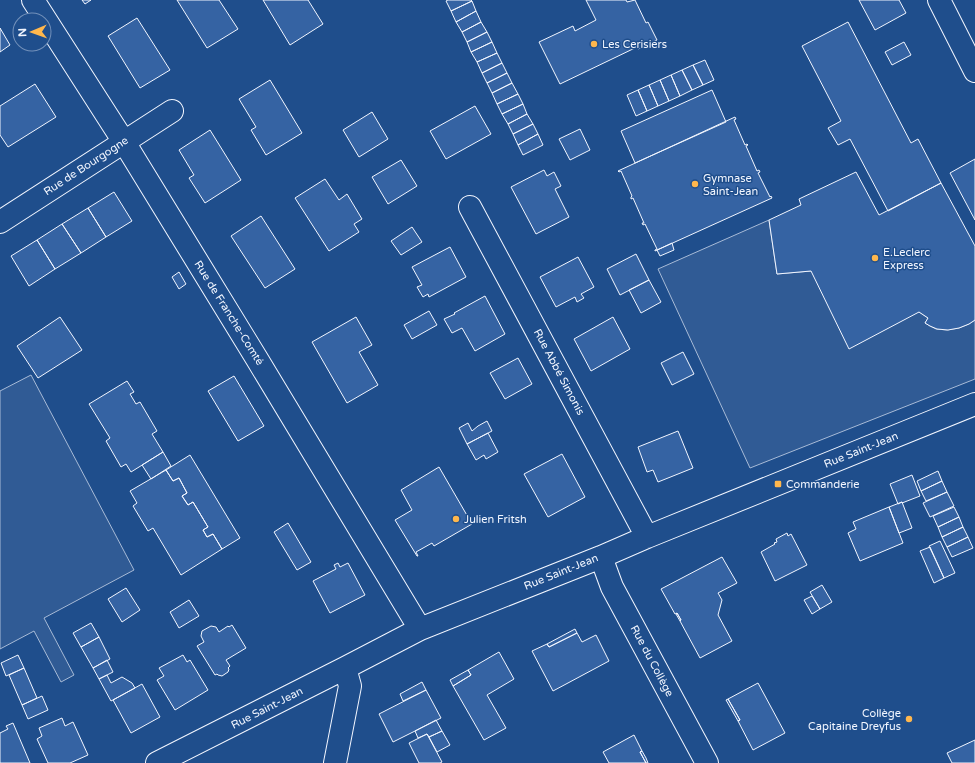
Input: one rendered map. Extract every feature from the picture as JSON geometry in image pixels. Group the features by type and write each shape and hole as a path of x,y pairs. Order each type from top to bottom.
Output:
{"street":[{"name":"Rue de Franche-Comté","path":"33,0 124,142 258,359 420,629"},
{"path":"939,0 975,70"},
{"name":"Rue de Bourgogne","path":"0,222 172,111"},
{"name":"Rue Abbé Simonis","path":"470,207 647,537"},
{"name":"Rue Saint-Jean","path":"156,763 420,629 975,404"},
{"name":"Rue du Collège","path":"601,556 612,587 707,763"},
{"path":"335,763 350,686 345,668"}],"shaded area":[{"path":"769,220 777,274 811,271 919,312 928,318 925,323 936,329 947,330 959,328 975,320 975,379 750,468 658,269"},
{"path":"31,375 134,570 44,618 74,675 61,682 34,631 0,649 0,391"}],"building":[{"path":"82,0 91,0 85,4"},
{"path":"177,0 219,0 238,29 207,48"},
{"path":"263,0 308,0 323,24 290,45"},
{"name":"Les Cerisiers","path":"586,0 626,0 627,2 635,0 646,23 648,22 657,40 638,49 637,47 560,84 539,42 573,26 575,31 596,20"},
{"path":"859,0 899,0 906,13 875,30"},
{"path":"446,1 472,1 451,11"},
{"path":"472,1 476,11 456,22 451,11"},
{"path":"476,11 481,22 462,32 456,22"},
{"path":"137,18 170,70 140,88 108,36"},
{"path":"481,22 487,32 467,42 462,32"},
{"path":"848,22 911,143 918,139 941,183 888,211 850,139 838,145 828,128 841,121 802,46"},
{"path":"0,28 10,45 0,52"},
{"path":"487,32 492,42 471,52 467,42"},
{"path":"492,42 497,53 477,62 471,52"},
{"path":"904,42 911,55 892,65 885,52"},
{"path":"497,53 502,63 482,73 477,62"},
{"path":"705,60 714,80 703,85 693,65"},
{"path":"502,63 507,73 487,83 482,73"},
{"path":"693,65 703,85 692,90 682,70"},
{"path":"682,70 692,90 680,96 671,75"},
{"path":"507,73 512,83 492,93 487,83"},
{"path":"671,75 680,96 669,101 660,80"},
{"path":"270,80 302,133 266,155 251,130 256,127 239,99"},
{"path":"660,80 669,101 658,106 649,85"},
{"path":"512,83 518,94 497,104 492,93"},
{"path":"35,84 56,117 8,147 0,135 0,106"},
{"path":"649,85 658,106 647,111 638,90"},
{"path":"638,90 647,111 636,116 627,95"},
{"path":"712,90 726,122 635,163 621,131"},
{"path":"518,94 523,104 502,114 497,104"},
{"path":"523,104 527,114 508,124 502,114"},
{"path":"475,106 491,134 446,159 430,131"},
{"path":"372,112 388,139 359,157 343,130"},
{"path":"527,114 533,124 513,134 508,124"},
{"name":"Gymnase Saint-Jean","path":"735,117 736,119 734,120 745,145 748,145 746,146 757,171 759,170 760,172 758,173 770,197 771,196 772,198 655,251 657,249 645,224 643,225 642,223 644,223 633,198 631,199 632,196 621,171 618,171"},
{"path":"533,124 538,134 518,145 513,134"},
{"path":"580,129 590,150 570,160 559,139"},
{"path":"210,130 241,180 205,203 189,178 194,175 179,150"},
{"path":"538,134 543,145 523,155 518,145"},
{"path":"975,159 975,220 950,173"},
{"path":"401,160 417,186 388,204 372,177"},
{"path":"544,170 547,176 554,172 561,186 555,189 569,217 536,234 511,187"},
{"name":"E.Leclerc Express","path":"856,172 879,215 941,183 975,246 975,320 959,328 948,330 937,329 925,323 928,318 919,312 849,349 811,271 777,274 769,220 801,205 799,199"},
{"path":"325,179 339,200 347,194 362,219 354,224 359,232 329,251 295,198"},
{"path":"114,192 132,221 106,237 88,208"},
{"path":"88,208 106,237 81,253 62,224"},
{"path":"261,216 295,269 265,288 231,236"},
{"path":"62,224 81,253 55,269 37,240"},
{"path":"412,227 422,242 401,255 391,241"},
{"path":"37,240 55,269 29,286 11,256"},
{"path":"672,243 674,250 660,256 657,250"},
{"path":"450,247 466,277 429,297 428,294 423,297 417,287 422,285 412,267"},
{"path":"636,254 649,280 620,295 607,269"},
{"path":"578,257 594,287 581,294 584,298 577,302 575,297 556,307 540,277"},
{"path":"179,272 186,284 179,289 172,277"},
{"path":"649,280 661,302 641,313 629,290"},
{"path":"485,296 505,334 475,351 462,328 452,333 444,319"},
{"path":"429,311 437,325 412,339 404,325"},
{"path":"60,317 82,350 38,378 17,346"},
{"path":"356,317 372,345 359,352 378,385 347,403 312,342"},
{"path":"613,317 630,349 591,371 574,339"},
{"path":"683,352 694,374 672,385 661,363"},
{"path":"518,358 532,384 505,399 490,373"},
{"path":"234,376 264,426 238,441 208,391"},
{"path":"127,381 134,392 130,394 136,404 140,402 157,431 152,434 163,452 131,472 126,464 121,467 106,441 110,438 89,404"},
{"path":"487,421 492,431 467,444 459,428 468,423 472,431"},
{"path":"678,431 693,468 658,482 653,470 647,472 638,447"},
{"path":"488,433 498,452 486,459 484,455 476,460 467,444"},
{"path":"163,452 171,466 151,479 142,465"},
{"path":"562,454 585,497 548,517 524,474"},
{"path":"190,455 240,538 222,549 213,534 207,537 203,530 208,527 193,502 188,505 182,496 187,493 179,478 173,481 166,470"},
{"path":"439,467 472,524 434,546 432,543 416,552 417,556 395,520 412,510 401,490"},
{"path":"166,470 173,481 179,478 187,493 182,496 188,505 193,502 208,527 203,530 207,537 213,534 222,549 181,575 153,528 148,531 133,506 137,503 130,491"},
{"path":"938,471 942,481 921,491 917,481"},
{"path":"912,475 920,496 898,504 890,484"},
{"path":"942,481 947,492 926,501 921,491"},
{"path":"947,492 954,506 930,517 923,503"},
{"path":"902,502 912,528 899,533 889,507"},
{"path":"889,507 903,543 860,561 848,533 856,529 853,522"},
{"path":"954,507 959,517 938,527 933,516"},
{"path":"959,517 963,527 942,537 938,527"},
{"path":"288,523 311,562 297,570 274,532"},
{"path":"963,527 968,537 947,547 942,537"},
{"path":"787,533 788,536 791,534 807,565 775,581 761,552 775,544 774,543 777,542 776,539"},
{"path":"968,537 973,548 952,557 947,547"},
{"path":"940,541 955,573 944,578 929,546"},
{"path":"930,547 944,578 934,583 920,551"},
{"path":"722,557 737,583 718,593 722,600 718,615 732,641 700,658 680,621 681,620 677,613 675,614 661,589"},
{"path":"338,563 340,567 348,563 365,595 330,613 313,581 336,569 334,565"},
{"path":"822,585 832,602 820,609 810,592"},
{"path":"126,588 140,610 122,622 108,599"},
{"path":"812,596 820,609 812,614 804,600"},
{"path":"189,600 199,616 179,628 170,612"},
{"path":"677,613 681,620 680,621 676,614"},
{"path":"91,623 99,637 81,647 73,633"},
{"path":"232,625 246,648 226,660 230,666 228,668 228,672 222,676 217,674 215,675 197,646 204,642 201,636 202,631 211,626 216,627 219,632"},
{"path":"575,629 577,633 549,647 547,644"},
{"path":"577,633 582,642 596,635 609,661 553,691 532,651 547,644 549,647"},
{"path":"99,637 110,659 93,668 81,647"},
{"path":"499,652 514,679 487,695 506,728 484,740 453,686 471,675 468,670"},
{"path":"18,655 24,668 6,676 1,663"},
{"path":"183,655 187,662 190,660 208,690 175,710 157,680 164,676 159,668"},
{"path":"107,660 113,672 99,679 93,668"},
{"path":"24,668 37,698 22,705 9,675"},
{"path":"468,670 471,675 453,686 450,680"},
{"path":"107,675 111,683 122,677 132,683 135,688 111,701 99,679"},
{"path":"422,682 426,690 403,701 400,694"},
{"path":"758,683 785,733 753,750 738,721 740,720 728,699"},
{"path":"142,684 160,717 131,733 113,700"},
{"path":"426,690 441,718 393,742 379,714"},
{"path":"42,696 48,710 28,719 22,705"},
{"path":"728,699 740,720 738,721 726,700"},
{"path":"62,718 65,726 73,722 88,755 70,763 48,763 37,739 42,736 39,728"},
{"path":"436,720 442,731 429,737 427,734 418,738 415,731"},
{"path":"13,723 30,763 0,763 0,733 8,729 6,726"},
{"path":"442,731 450,745 437,752 429,737"},
{"path":"427,734 442,762 440,763 419,763 409,743"},
{"path":"634,735 646,763 609,763 603,752"},
{"path":"975,740 975,763 952,763 947,753"},
{"path":"642,751 648,763 646,763 640,752"}],"place":[{"name":"Les Cerisiers","path":"594,44"},
{"name":"Gymnase Saint-Jean","path":"695,184"},
{"name":"E.Leclerc Express","path":"875,258"},
{"name":"Commanderie","path":"778,484"},
{"name":"Julien Fritsh","path":"456,519"},
{"name":"Collège Capitaine Dreyfus","path":"909,719"}]}
